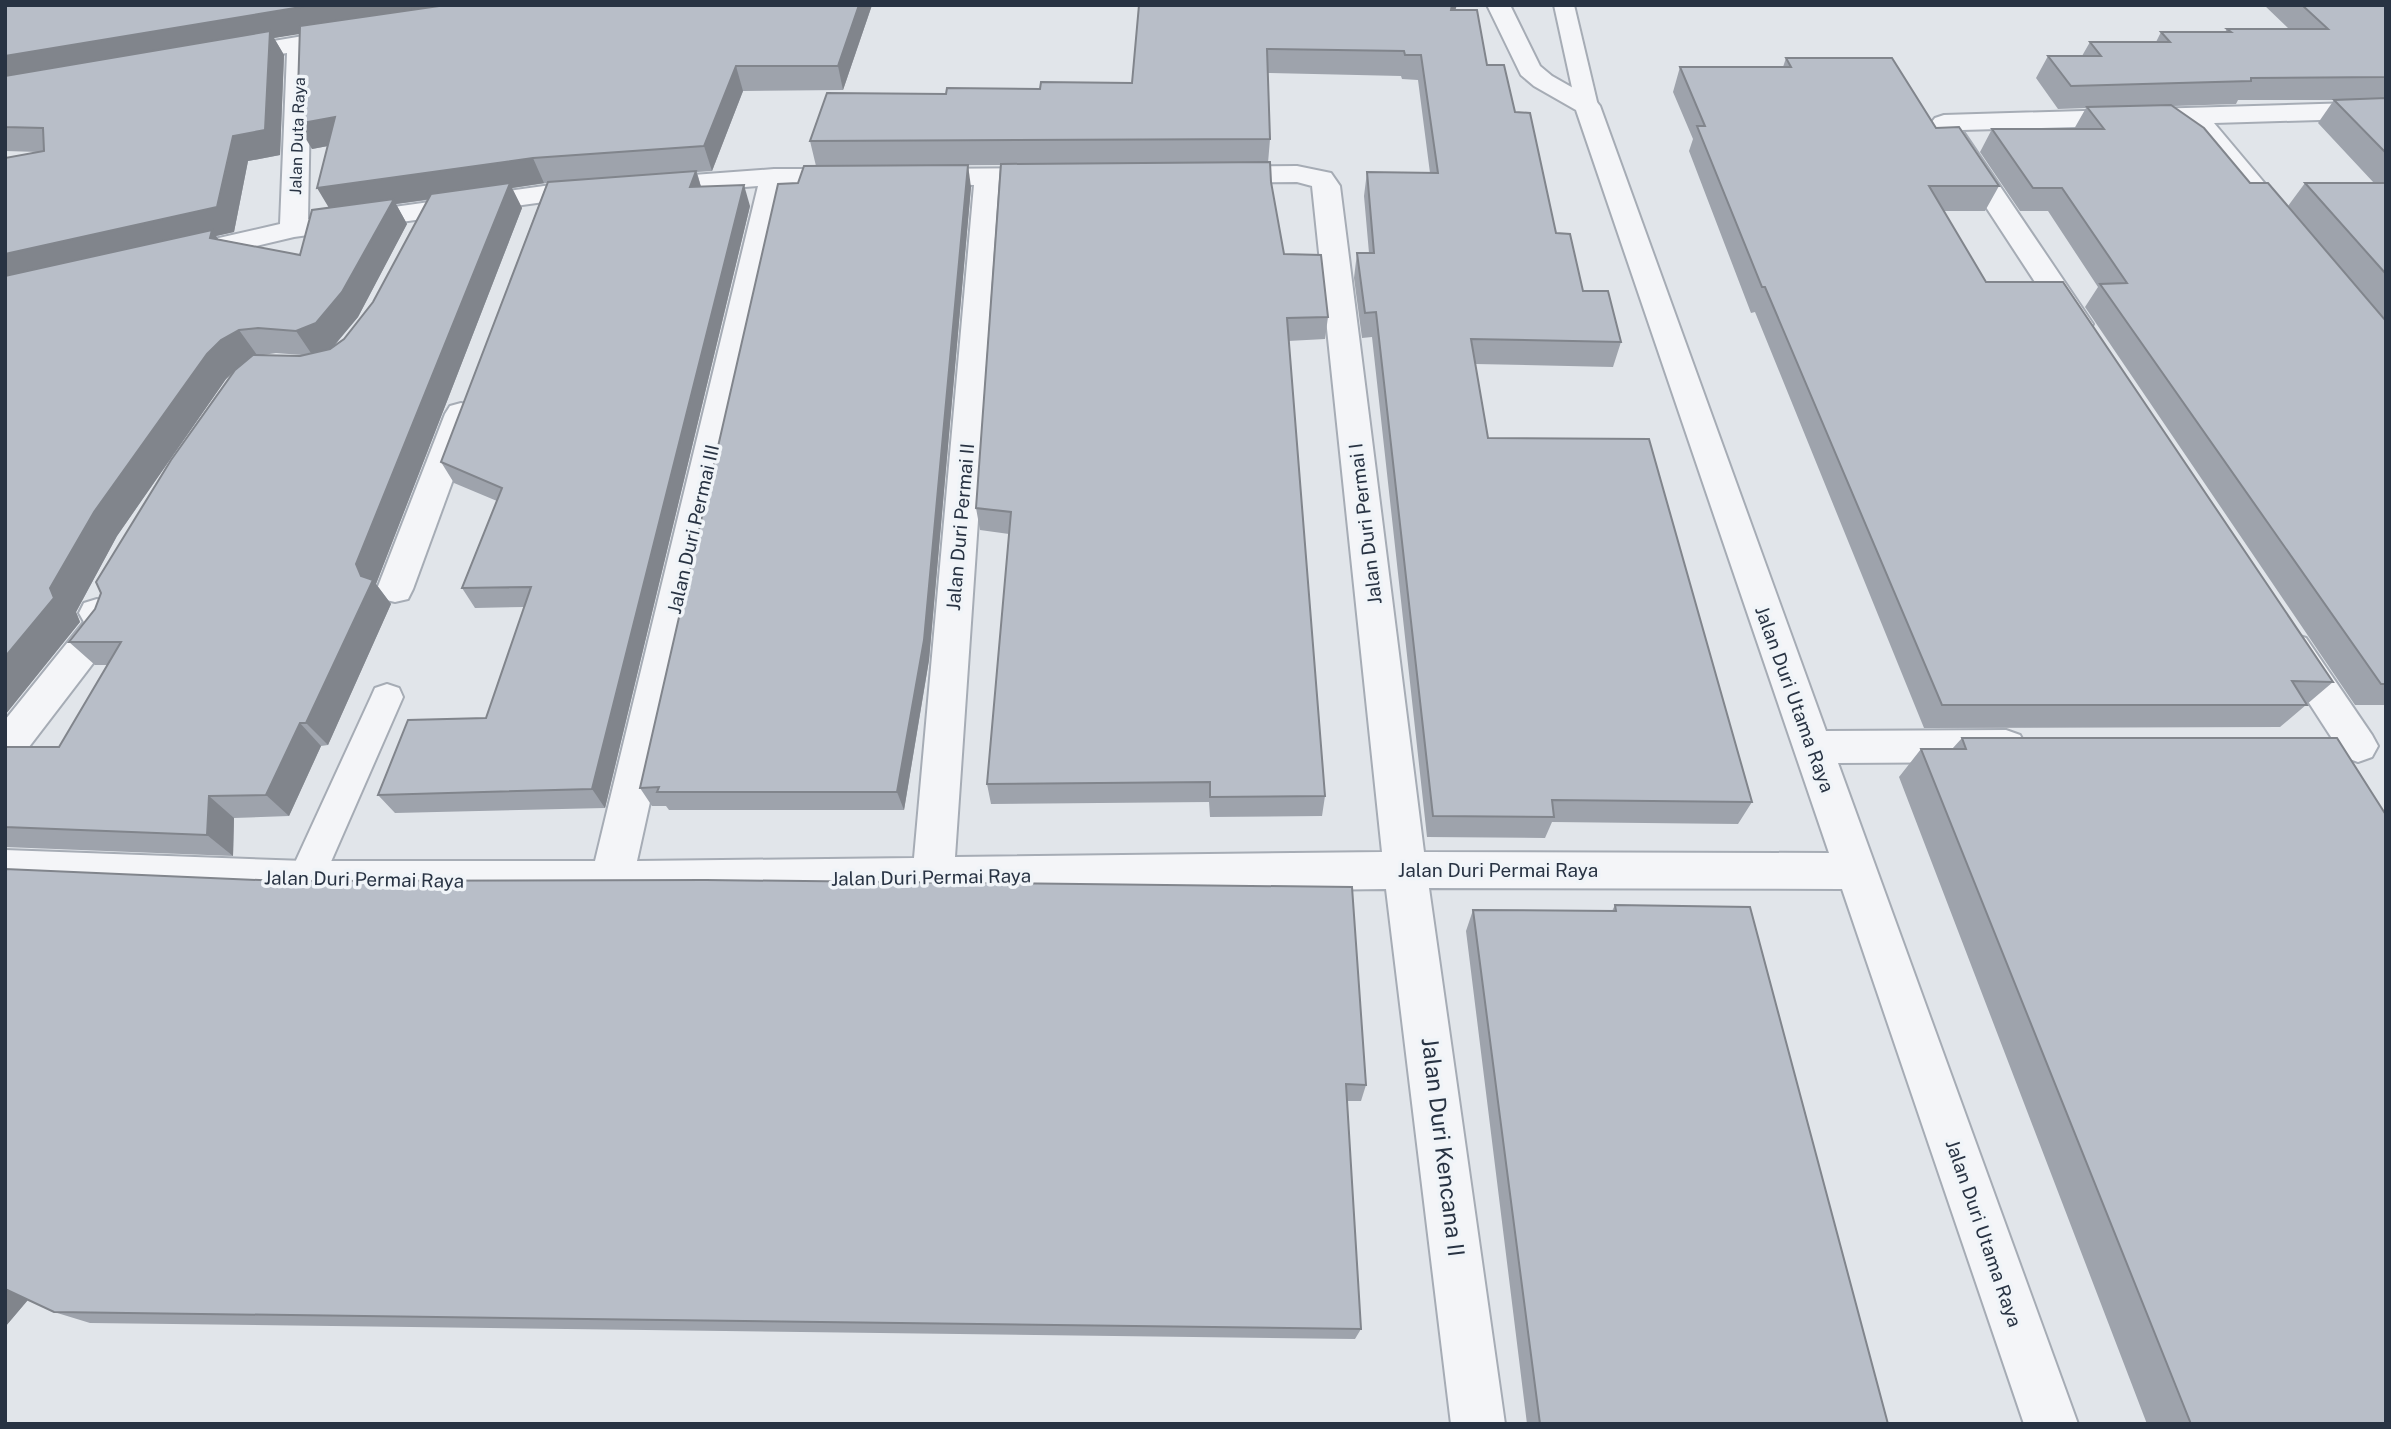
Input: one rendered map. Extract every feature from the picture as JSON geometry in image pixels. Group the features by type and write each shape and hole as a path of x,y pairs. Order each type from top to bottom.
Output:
{"street":[{"path":"1499,5 1530,70 1543,81 1587,106"},
{"path":"206,59 377,31"},
{"name":"Jalan Duta Raya","path":"294,229 299,43"},
{"name":"Jalan Duri Utama Raya","path":"1587,106 2051,1424"},
{"path":"2096,352 1944,123 2386,110"},
{"path":"2195,117 2299,241"},
{"name":"Jalan Duri Permai I","path":"1190,175 1297,174 1321,179 1326,186 1405,870"},
{"path":"163,260 294,229 432,209 539,206 774,177 1082,176"},
{"name":"Jalan Duri Permai III","path":"612,880 774,177"},
{"name":"Jalan Duri Permai II","path":"933,877 988,177"},
{"path":"412,246 432,209"},
{"path":"395,589 472,385"},
{"path":"5,749 104,622 105,616 96,613 96,609 113,580"},
{"path":"2280,628 2372,746"},
{"path":"1811,747 2037,746"},
{"path":"2316,746 2372,746"},
{"name":"Jalan Duri Permai Raya","path":"5,868 305,880 612,880 1405,870 1857,871"},
{"name":"Jalan Duri Kencana II","path":"1405,870 1434,1072 1478,1424"}],"lane":[{"path":"1564,5 1587,106"},
{"path":"305,880 387,697"}],"building":[{"path":"5,5 313,5 5,56"},
{"path":"446,5 859,5 838,66 736,66 704,146 533,158 317,188 335,117 297,124 300,26"},
{"path":"1139,5 1452,5 1451,10 1477,10 1487,65 1504,65 1515,112 1530,113 1556,233 1570,234 1583,291 1608,291 1621,342 1471,339 1488,438 1649,439 1752,802 1552,800 1554,817 1433,816 1376,312 1365,313 1357,253 1374,253 1367,172 1438,173 1421,55 1405,55 1404,51 1267,49 1270,139 810,141 827,93 946,94 947,88 1040,89 1041,82 1132,83"},
{"path":"2302,5 2386,5 2386,77 2251,78 2251,81 2071,86 2048,56 2101,56 2090,42 2170,42 2161,32 2328,29"},
{"path":"270,31 265,130 233,136 217,207 5,254 5,158 44,151 43,128 5,127 5,76"},
{"path":"1786,58 1892,58 1936,128 1959,127 1999,186 1929,186 1986,282 2063,282 2333,682 2292,681 2307,705 1942,705 1765,287 1762,287 1697,126 1705,126 1680,67 1791,67"},
{"path":"2386,98 2386,153 2334,100"},
{"path":"2171,105 2204,128 2250,183 2268,183 2386,321 2386,684 2381,684 2100,284 2127,283 2062,188 2033,188 1992,129 2104,129 2087,107"},
{"path":"1270,162 1284,254 1321,255 1328,317 1287,318 1325,796 1210,797 1210,782 987,784 1011,512 976,508 1001,164"},
{"path":"968,165 924,640 897,792 657,792 659,787 640,788 778,184 798,183 804,166"},
{"path":"696,171 690,187 744,185 592,789 378,795 408,720 486,718 531,587 462,588 502,488 441,462 548,182"},
{"path":"510,183 356,564 361,576 373,580 306,723 300,723 266,795 209,796 207,835 5,827 5,747 59,747 121,642 69,642 95,609 101,593 96,582 171,460 235,370 253,355 300,356 330,349 344,339 373,302 431,194"},
{"path":"2305,183 2386,183 2386,274"},
{"path":"394,199 342,292 316,323 296,331 258,328 239,330 221,340 207,354 94,512 50,588 54,598 5,657 5,276 212,230 210,238 300,255 312,210"},
{"path":"1962,738 2337,738 2386,815 2386,1424 2191,1424 1921,749 1966,749"},
{"path":"5,869 281,881 706,880 1352,887 1366,1085 1346,1084 1361,1329 54,1312 5,1289"},
{"path":"1615,905 1750,907 1888,1424 1540,1424 1473,910 1616,911"}]}
